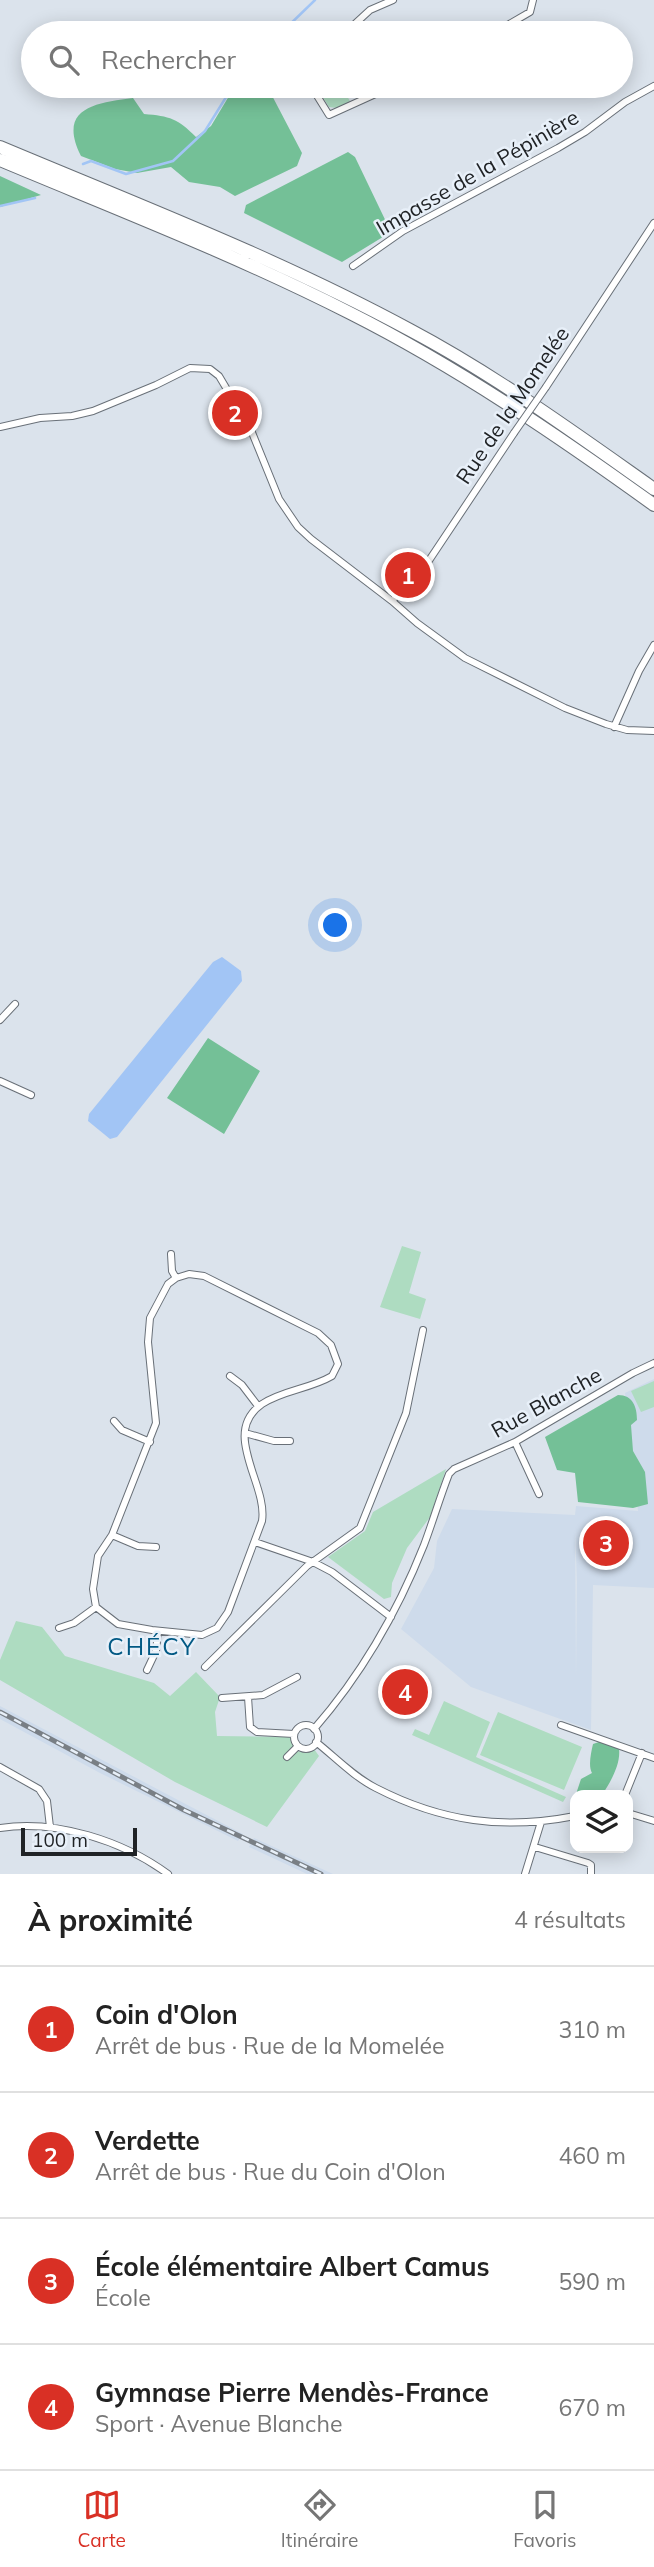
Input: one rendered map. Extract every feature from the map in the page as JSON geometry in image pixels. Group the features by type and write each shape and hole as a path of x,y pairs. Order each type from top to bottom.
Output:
{"highway":[{"path":"0,147 279,266 411,330 564,425 654,489"},
{"path":"0,160 260,270 352,314 443,364 499,399 654,505"}],"street":[{"path":"358,21 370,10 393,0"},
{"path":"515,21 530,12 533,0"},
{"name":"Impasse de la Pépinière","path":"633,98 654,86"},
{"path":"318,98 329,115 367,98"},
{"name":"Impasse de la Pépinière","path":"353,266 403,231 585,132 632,98"},
{"name":"Rue de la Momelée","path":"392,601 435,552 654,223"},
{"path":"0,427 93,411 190,368 210,369 219,376 251,430 279,499 298,527 392,601 416,624 465,658 565,708 614,727 654,731"},
{"path":"614,727 639,670 654,645"},
{"path":"0,1020 15,1004"},
{"path":"0,1082 31,1095"},
{"path":"171,1254 172,1271 176,1278"},
{"path":"204,1276 318,1333 331,1345 338,1364 332,1376 258,1406 248,1419 245,1433 247,1456 263,1512 255,1542 228,1612 217,1628 202,1635 118,1624 96,1607 93,1589 95,1566 101,1549 113,1535 156,1423 148,1328 163,1290 176,1278 204,1276"},
{"path":"205,1667 313,1562 360,1528 407,1413 423,1330"},
{"name":"Rue Blanche","path":"391,1617 418,1558 449,1474 454,1469 515,1442 654,1363"},
{"path":"230,1377 242,1385 258,1406"},
{"path":"114,1421 122,1430 150,1442"},
{"path":"245,1433 274,1441 290,1441"},
{"path":"515,1442 539,1494"},
{"path":"113,1535 138,1546 156,1547"},
{"path":"255,1542 313,1562 331,1572 391,1617 369,1659 314,1729"},
{"path":"59,1628 74,1623 96,1607"},
{"path":"147,1670 156,1651 158,1631"},
{"path":"222,1698 268,1693 297,1677"},
{"path":"248,1697 250,1727 257,1731 290,1734 305,1726 314,1729 316,1742 307,1749 298,1746 290,1734"},
{"path":"561,1725 654,1758"},
{"path":"316,1742 375,1788 408,1802 485,1822 541,1822 570,1817"},
{"path":"287,1757 298,1746"},
{"path":"627,1790 642,1753"},
{"path":"0,1766 39,1789 47,1801 50,1827"},
{"path":"633,1815 654,1821"},
{"path":"525,1874 541,1822"},
{"path":"0,1828 50,1827 81,1832 168,1874"},
{"path":"535,1847 588,1863 591,1865 591,1874"}],"shaded area":[{"path":"654,1379 654,1588 593,1585 591,1730 471,1687 401,1629 434,1568 437,1541 452,1509 575,1515 576,1506 638,1511 625,1393","holes":["575,1529 577,1582 576,1679"]},
{"path":"0,1706 243,1834 238,1841 100,1773 0,1719"},
{"path":"254,1838 333,1874 307,1874 249,1847"}],"green space":[{"path":"133,98 144,114 173,120 196,137 211,126 228,98 273,98 302,153 297,166 235,196 220,187 189,182 171,167 137,173 115,169 81,156 74,127 77,118 94,106"},
{"path":"323,98 348,98 350,101 337,108 329,107"},
{"path":"348,152 355,157 391,232 342,262 244,213 246,205"},
{"path":"0,176 41,195 0,207"},
{"path":"208,1038 260,1071 224,1134 167,1098"},
{"path":"402,1246 421,1252 409,1293 426,1299 420,1319 380,1307"},
{"path":"654,1381 654,1407 641,1412 631,1391"},
{"path":"618,1395 631,1399 636,1411 637,1420 631,1425 633,1451 645,1472 648,1504 633,1508 578,1502 575,1473 557,1470 545,1437"},
{"path":"446,1469 430,1517 407,1548 392,1583 391,1597 384,1599 328,1557 365,1531 373,1512"},
{"path":"16,1621 42,1627 65,1656 154,1683 170,1696 196,1672 220,1697 215,1712 217,1736 290,1737 299,1752 314,1749 319,1756 267,1827 175,1782 0,1680 0,1660"},
{"path":"444,1701 490,1722 476,1757 566,1797 563,1802 412,1735 415,1729 429,1735"},
{"path":"498,1712 582,1747 564,1790 480,1755"},
{"path":"599,1742 619,1749 614,1773 605,1790 577,1790 581,1779 592,1773 590,1763 593,1744"}],"water":[{"path":"222,957 241,971 242,981 117,1137 110,1139 88,1121 89,1114 213,962"}],"waterway":[{"path":"293,21 315,0"},
{"path":"83,164 91,161 126,174 173,161 205,131 226,98"},
{"path":"0,206 35,198"}],"railway":[{"path":"0,1712 184,1810 321,1874"}],"place":[{"name":"Verdette","path":"235,413"},
{"name":"Coin d'Olon","path":"408,575"},
{"name":"École élémentaire Albert Camus","path":"606,1543"},
{"name":"Gymnase Pierre Mendès-France","path":"405,1692"}],"district":[{"name":"CHÉCY","path":"152,1646"}]}
